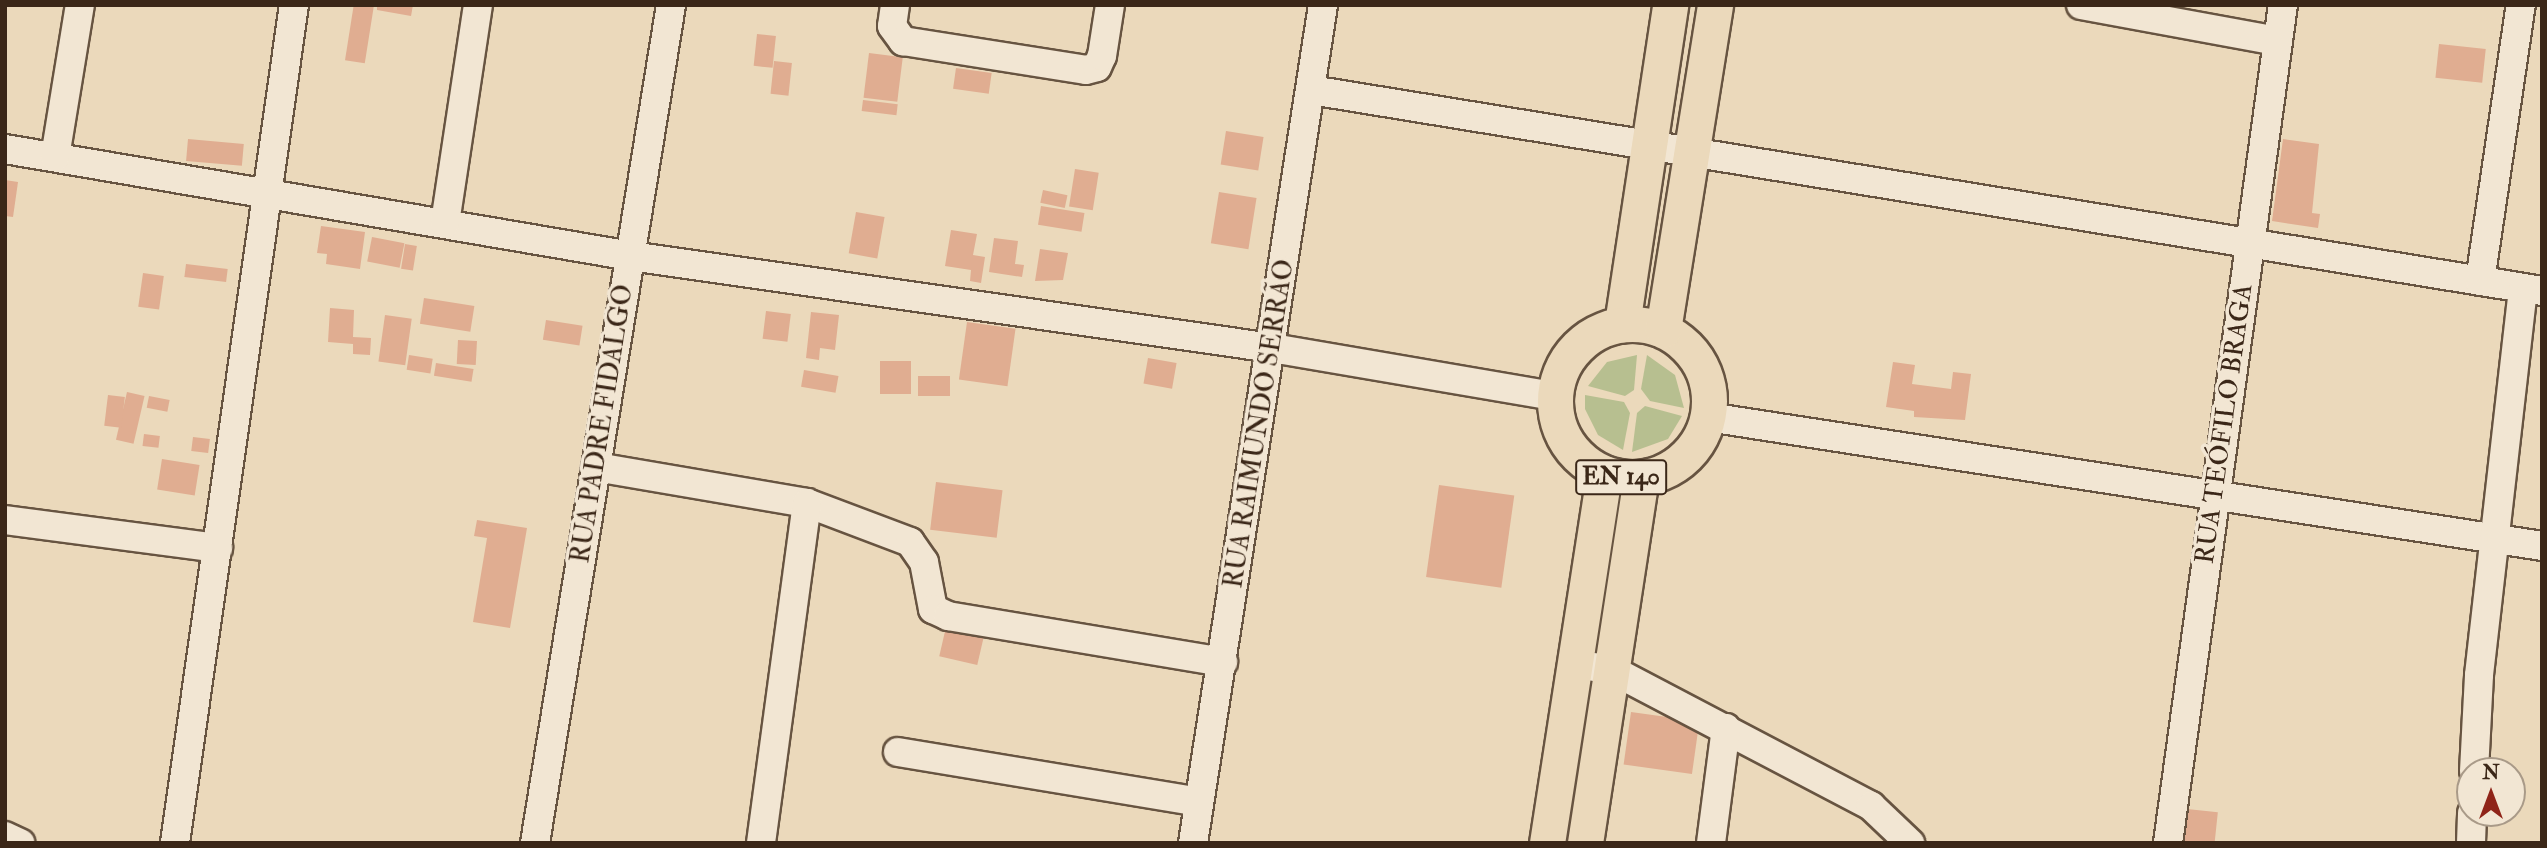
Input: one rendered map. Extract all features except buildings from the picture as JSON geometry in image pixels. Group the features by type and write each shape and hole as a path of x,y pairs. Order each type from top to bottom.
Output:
{"main road":[{"path":"1670,5 1622,324 1663,330 1715,5"},
{"name":"EN 140","path":"1622,324 1597,332 1575,348 1560,370 1554,396 1556,420 1567,443 1583,461 1604,473 1641,478 1664,471 1684,458 1699,440 1708,417 1709,391 1701,366 1685,345 1663,330"},
{"name":"EN 140","path":"1547,843 1604,473"},
{"name":"EN 140","path":"1585,843 1641,478"}],"street":[{"path":"55,157 80,5"},
{"path":"175,843 294,5"},
{"path":"445,223 478,5"},
{"name":"RUA PADRE FIDALGO","path":"535,843 671,5"},
{"path":"895,5 892,26 903,41 1086,71 1097,67 1102,56 1110,5"},
{"name":"RUA RAIMUNDO SERRÃO","path":"1193,843 1272,348 1323,5"},
{"path":"2081,5 2278,41"},
{"name":"RUA TEÓFILO BRAGA","path":"2168,843 2283,5"},
{"path":"2480,281 2521,5"},
{"path":"1311,90 1648,146 2250,240 2532,289 2479,675 2475,757"},
{"path":"5,149 631,256 1272,348 1554,396"},
{"path":"1708,417 2216,492 2496,542 2542,546"},
{"path":"596,467 807,503 910,542 924,562 933,609 948,616 1223,662"},
{"path":"761,843 807,503"},
{"path":"5,520 218,548"},
{"path":"1574,663 1612,670 1726,728 1871,806 1910,843"},
{"path":"1711,843 1726,728"},
{"path":"898,752 1199,802"},
{"path":"5,836 20,843"}],"green space":[{"path":"1637,355 1634,390 1625,396 1588,386 1607,362"},
{"path":"1647,355 1675,375 1684,408 1650,401 1641,389"},
{"path":"1585,395 1624,402 1630,413 1623,450 1598,435 1585,409"},
{"path":"1645,406 1682,416 1668,439 1632,452 1637,413"}]}
